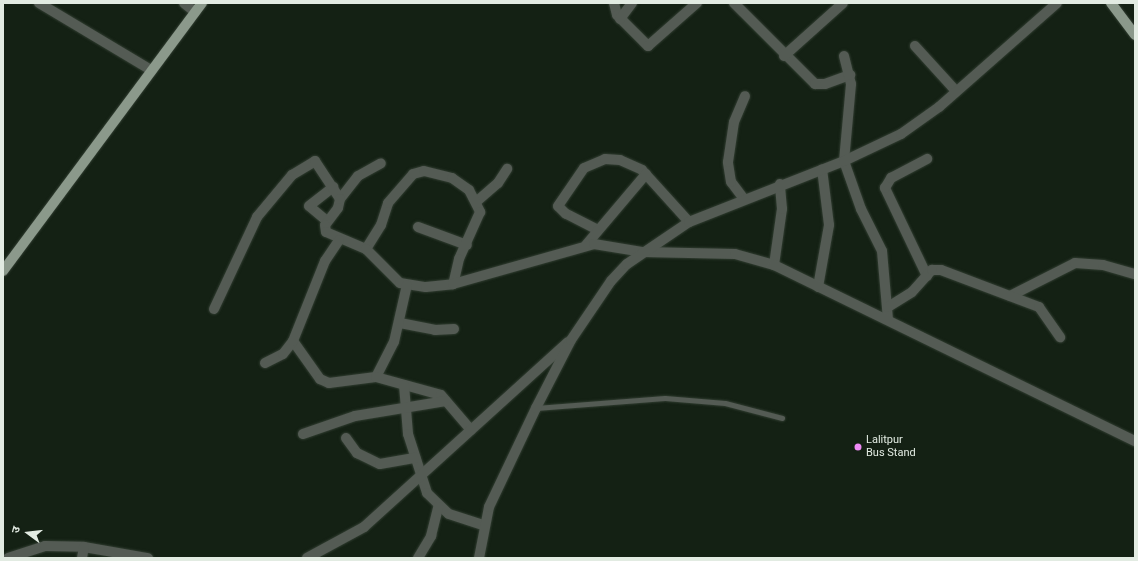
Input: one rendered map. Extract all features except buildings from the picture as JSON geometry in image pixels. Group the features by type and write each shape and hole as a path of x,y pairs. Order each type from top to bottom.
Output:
{"main road":[{"path":"3,271 202,3"},
{"path":"1111,3 1135,35"}],"street":[{"path":"39,3 151,70"},
{"path":"184,3 195,12"},
{"path":"614,3 620,19 641,42 651,46 697,3"},
{"path":"620,19 632,3"},
{"path":"734,3 756,24 784,56 818,85 850,75"},
{"path":"784,56 843,3"},
{"path":"479,558 483,525 536,408 571,340 611,281 643,252 689,222 780,184 844,161 901,134 956,91 1057,3"},
{"path":"915,46 956,91"},
{"path":"844,56 850,75 844,161 860,209 882,251 888,320"},
{"path":"744,199 731,182 728,162 734,122 745,96"},
{"path":"598,230 566,214 558,206 573,179 593,162 605,159 628,163 646,174 689,222"},
{"path":"927,159 891,178 885,188 927,276"},
{"path":"214,309 254,222 292,175 316,161 340,199"},
{"path":"381,163 358,176 340,199 338,208 327,221 326,232 340,240 366,249 394,279 407,285 453,284 519,268 586,245 643,252 722,253 774,265 1135,441"},
{"path":"476,202 498,184 507,169"},
{"path":"818,286 828,240 822,169"},
{"path":"366,249 391,198 419,171 452,178 469,190 476,202 479,219 467,244 453,284"},
{"path":"586,245 646,174"},
{"path":"774,265 782,209 780,184"},
{"path":"327,221 309,206 333,187"},
{"path":"418,227 467,244"},
{"path":"265,363 283,354 293,341 325,261 340,240"},
{"path":"1010,296 1075,263 1104,265 1135,274"},
{"path":"888,307 912,292 932,270 941,270 1039,307 1060,337"},
{"path":"376,377 388,359 400,323 407,285"},
{"path":"400,323 435,330 454,329"},
{"path":"307,558 364,527 422,477 471,430 571,340"},
{"path":"293,341 320,379 329,383 376,377 433,392 446,401 471,430"},
{"path":"404,385 404,408 415,458 427,493 438,507 483,525"},
{"path":"303,434 344,418 446,401"},
{"path":"346,438 357,452 380,464 415,458"},
{"path":"418,558 431,536 438,507"},
{"path":"11,557 45,546 84,547 147,558"},
{"path":"82,558 84,547"}],"lane":[{"path":"536,408 665,398 725,403 782,418"}],"place":[{"name":"Lalitpur Bus Stand","path":"858,447"}]}
